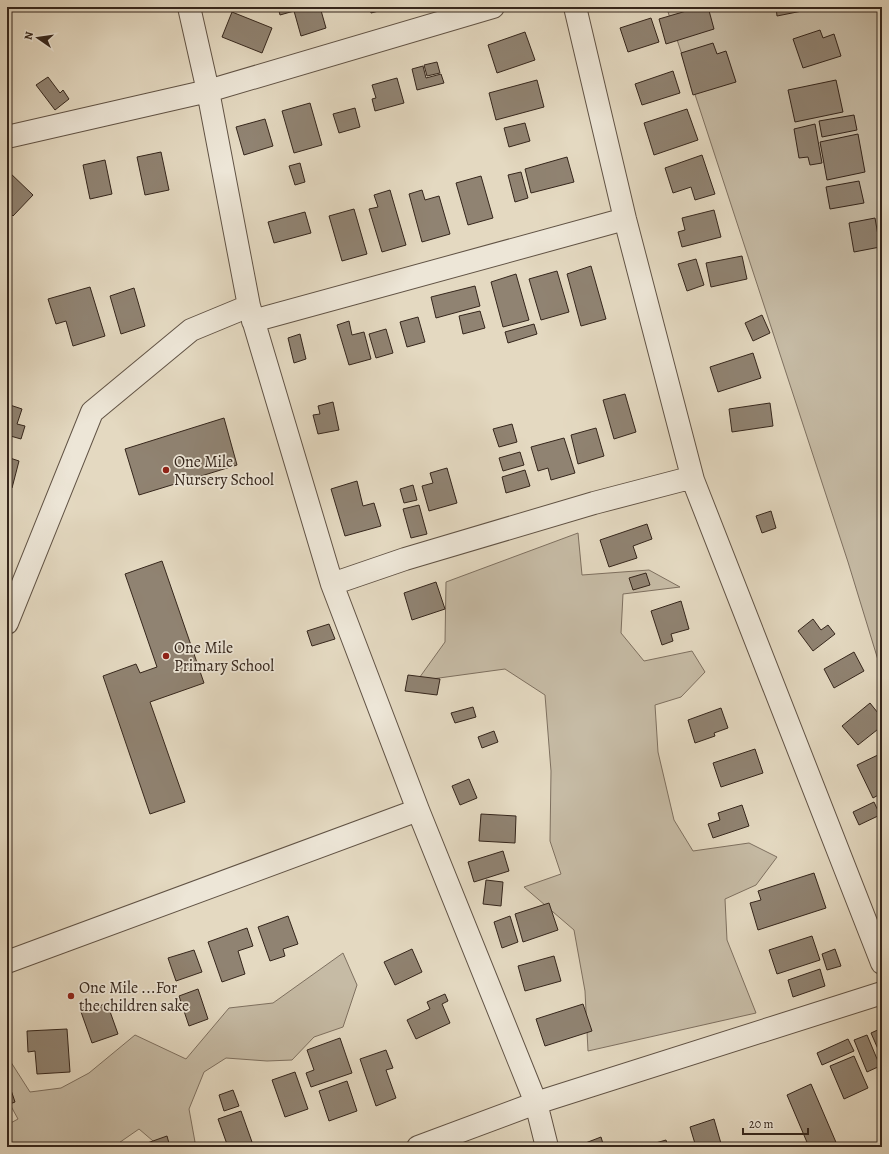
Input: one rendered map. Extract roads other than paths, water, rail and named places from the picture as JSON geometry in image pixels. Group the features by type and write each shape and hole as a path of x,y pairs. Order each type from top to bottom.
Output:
{"street":[{"path":"189,7 208,91 251,314 332,584 418,810 536,1103 547,1147"},
{"path":"7,137 208,91 493,7"},
{"path":"575,7 625,219 693,480 882,963"},
{"path":"7,623 92,412 191,330 625,219"},
{"path":"332,584 406,559 594,503 682,480 693,480"},
{"path":"7,962 418,810"},
{"path":"418,1147 536,1103 882,993"}],"place":[{"name":"One Mile Nursery School","path":"166,470"},
{"name":"One Mile Primary School","path":"166,656"},
{"name":"One Mile ...For the children sake","path":"71,996"}]}
